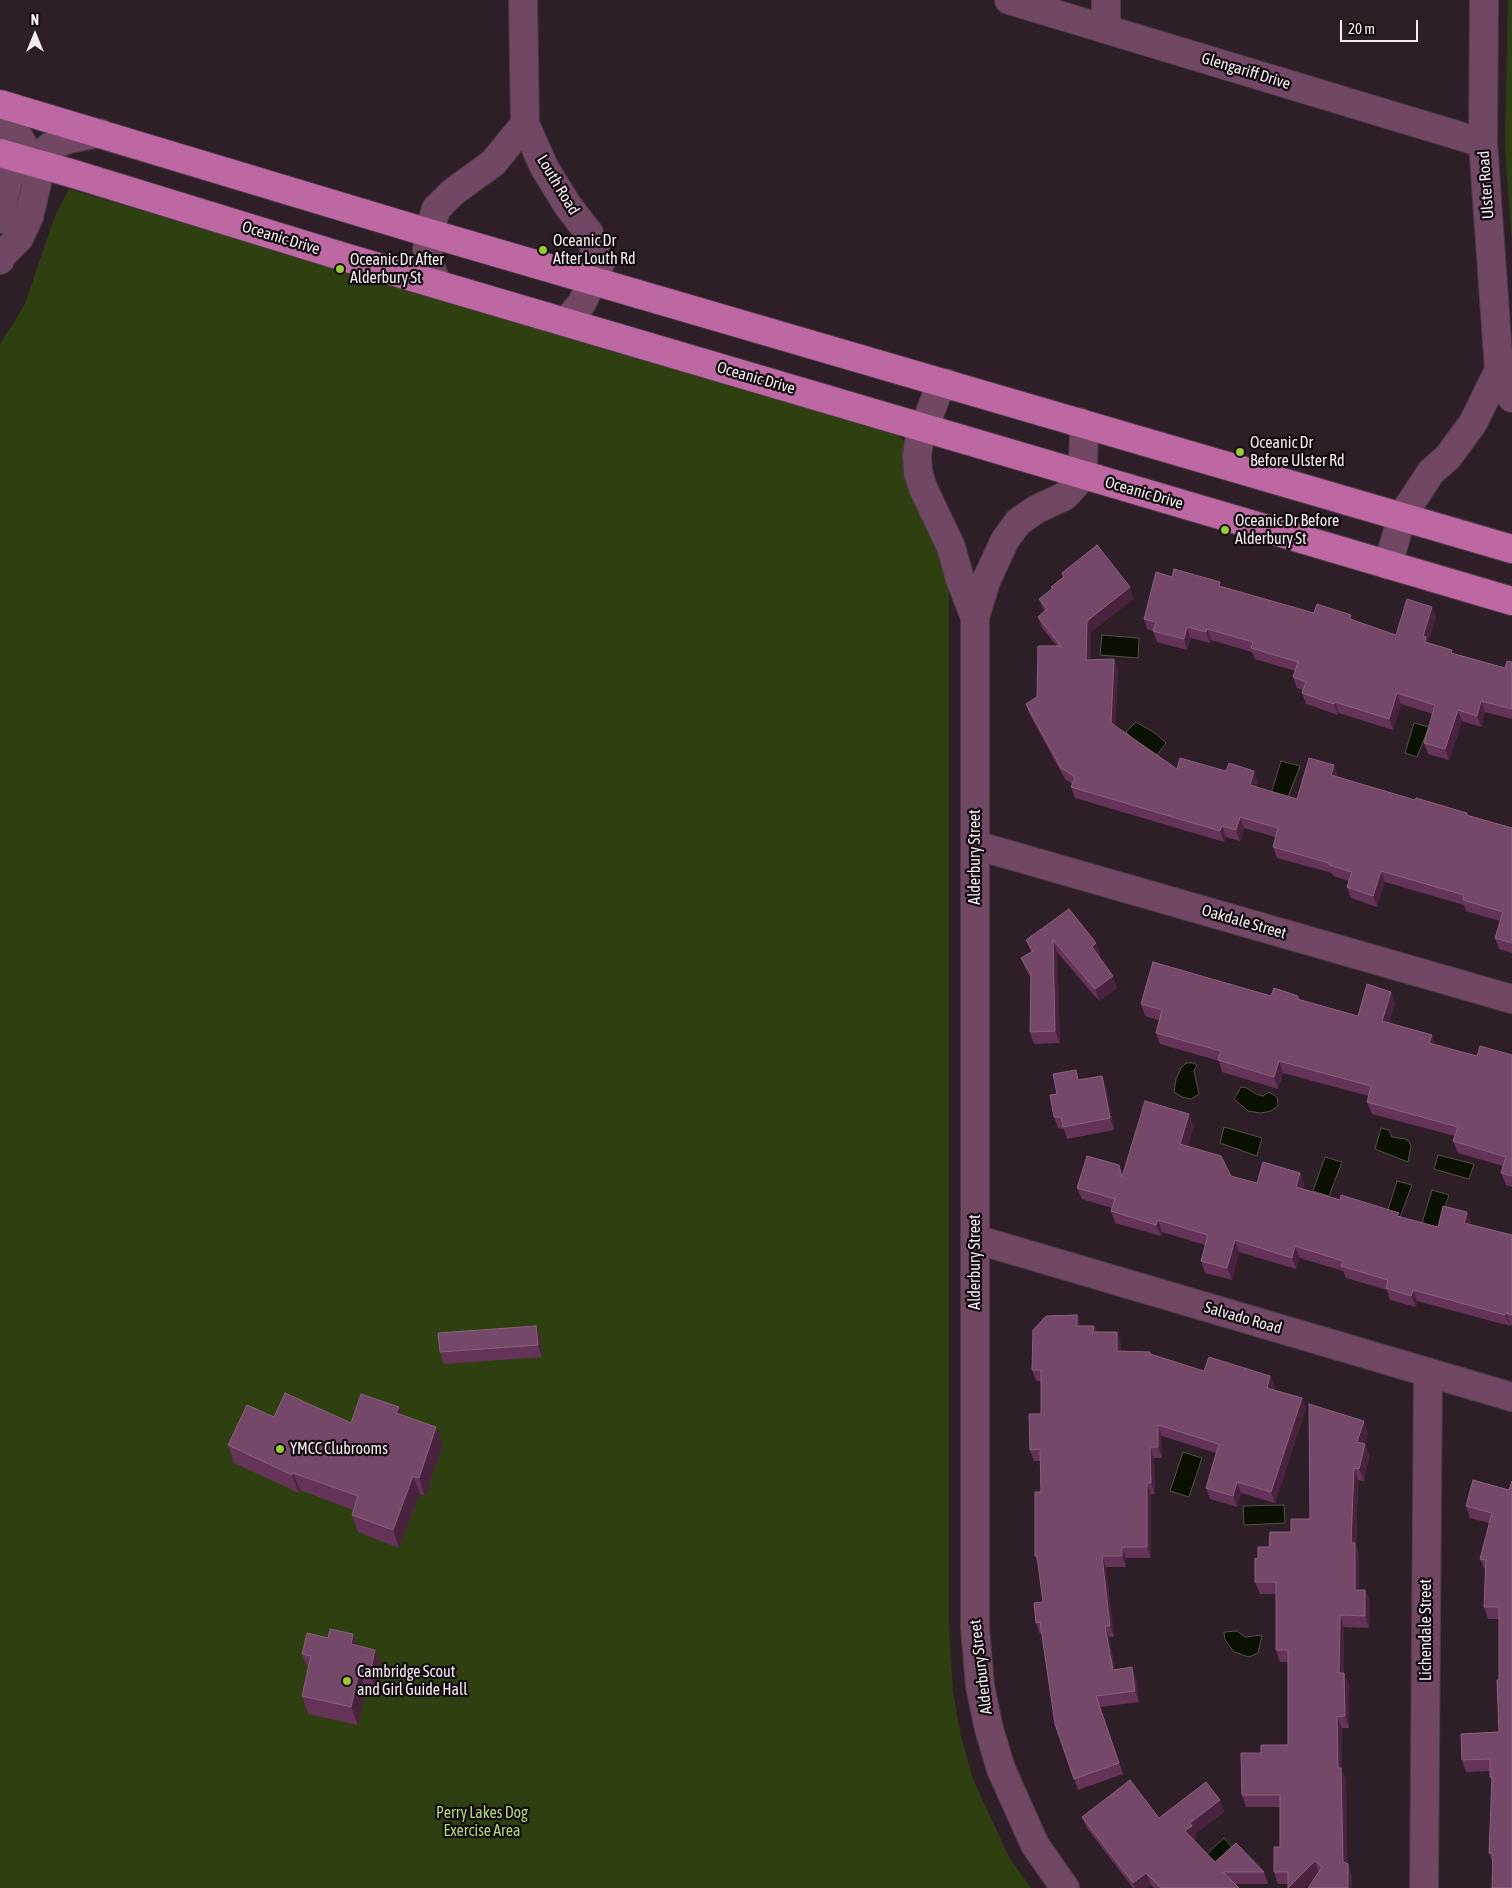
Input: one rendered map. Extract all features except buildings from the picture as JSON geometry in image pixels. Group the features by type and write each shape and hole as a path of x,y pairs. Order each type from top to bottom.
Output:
{"main road":[{"path":"0,104 429,233 1512,549"},
{"name":"Oceanic Drive","path":"0,153 1512,601"}],"street":[{"name":"Louth Road","path":"523,0 526,124 544,168 568,206 589,233 600,264 582,303 566,322"},
{"name":"Glengariff Drive","path":"1009,0 1483,143"},
{"path":"1106,0 1106,29"},
{"name":"Ulster Road","path":"1484,0 1483,143 1499,370 1512,398"},
{"path":"0,121 20,139 32,162 37,183 29,216 19,238 1,254"},
{"path":"437,284 430,266 427,250 429,233 436,209 454,192 493,163 526,124"},
{"path":"0,219 9,175 32,162 51,146 69,139 100,133"},
{"path":"1388,565 1402,516 1431,472 1448,457 1473,423 1499,370"},
{"name":"Alderbury Street","path":"946,383 936,394 919,442 917,456 918,472 923,488 951,547 960,579 975,617"},
{"name":"Alderbury Street","path":"1065,1888 1035,1845 1001,1769 989,1729 980,1686 975,1628 975,617 986,581 1005,540 1018,522 1037,509 1065,496 1071,491 1080,474 1083,463 1084,435 1080,422"},
{"name":"Oakdale Street","path":"975,845 1512,1000"},
{"name":"Salvado Road","path":"975,1239 1512,1397"},
{"name":"Lichendale Street","path":"1424,1888 1428,1372"}],"green space":[{"path":"1508,0 1512,0 1512,245 1505,147"},
{"name":"Perry Lakes Dog Exercise Area","path":"69,189 895,433 905,442 920,502 949,582 949,1627 953,1692 961,1736 973,1779 1009,1857 1031,1888 0,1888 0,344 25,304 54,218"}],"shaded area":[{"path":"1102,635 1139,638 1138,658 1100,655"},
{"path":"1136,722 1155,733 1166,743 1157,755 1138,744 1126,732"},
{"path":"1414,723 1429,727 1417,757 1405,753"},
{"path":"1281,761 1300,766 1286,802 1270,797"},
{"path":"1186,1063 1197,1065 1194,1071 1199,1094 1191,1099 1182,1097 1174,1092 1176,1079 1181,1068"},
{"path":"1241,1087 1263,1096 1269,1092 1277,1097 1278,1106 1271,1111 1261,1113 1248,1111 1234,1099"},
{"path":"1224,1127 1262,1138 1257,1156 1220,1143"},
{"path":"1381,1128 1389,1130 1392,1137 1409,1141 1411,1146 1408,1162 1375,1149"},
{"path":"1438,1155 1474,1164 1469,1179 1434,1169"},
{"path":"1325,1157 1342,1162 1329,1196 1313,1191"},
{"path":"1397,1181 1412,1185 1400,1217 1387,1213"},
{"path":"1432,1190 1449,1195 1437,1231 1421,1226"},
{"path":"1183,1452 1202,1458 1189,1497 1170,1491"},
{"path":"1284,1505 1285,1523 1244,1525 1243,1506"},
{"path":"1237,1631 1245,1637 1262,1635 1258,1653 1249,1657 1234,1652 1225,1640 1224,1632"},
{"path":"1224,1838 1234,1850 1216,1867 1205,1856"}],"place":[{"name":"Oceanic Dr After Louth Rd","path":"543,250"},
{"name":"Oceanic Dr After Alderbury St","path":"340,269"},
{"name":"Oceanic Dr Before Ulster Rd","path":"1240,452"},
{"name":"Oceanic Dr Before Alderbury St","path":"1225,530"},
{"name":"YMCC Clubrooms","path":"280,1449"},
{"name":"Cambridge Scout and Girl Guide Hall","path":"347,1681"}]}
